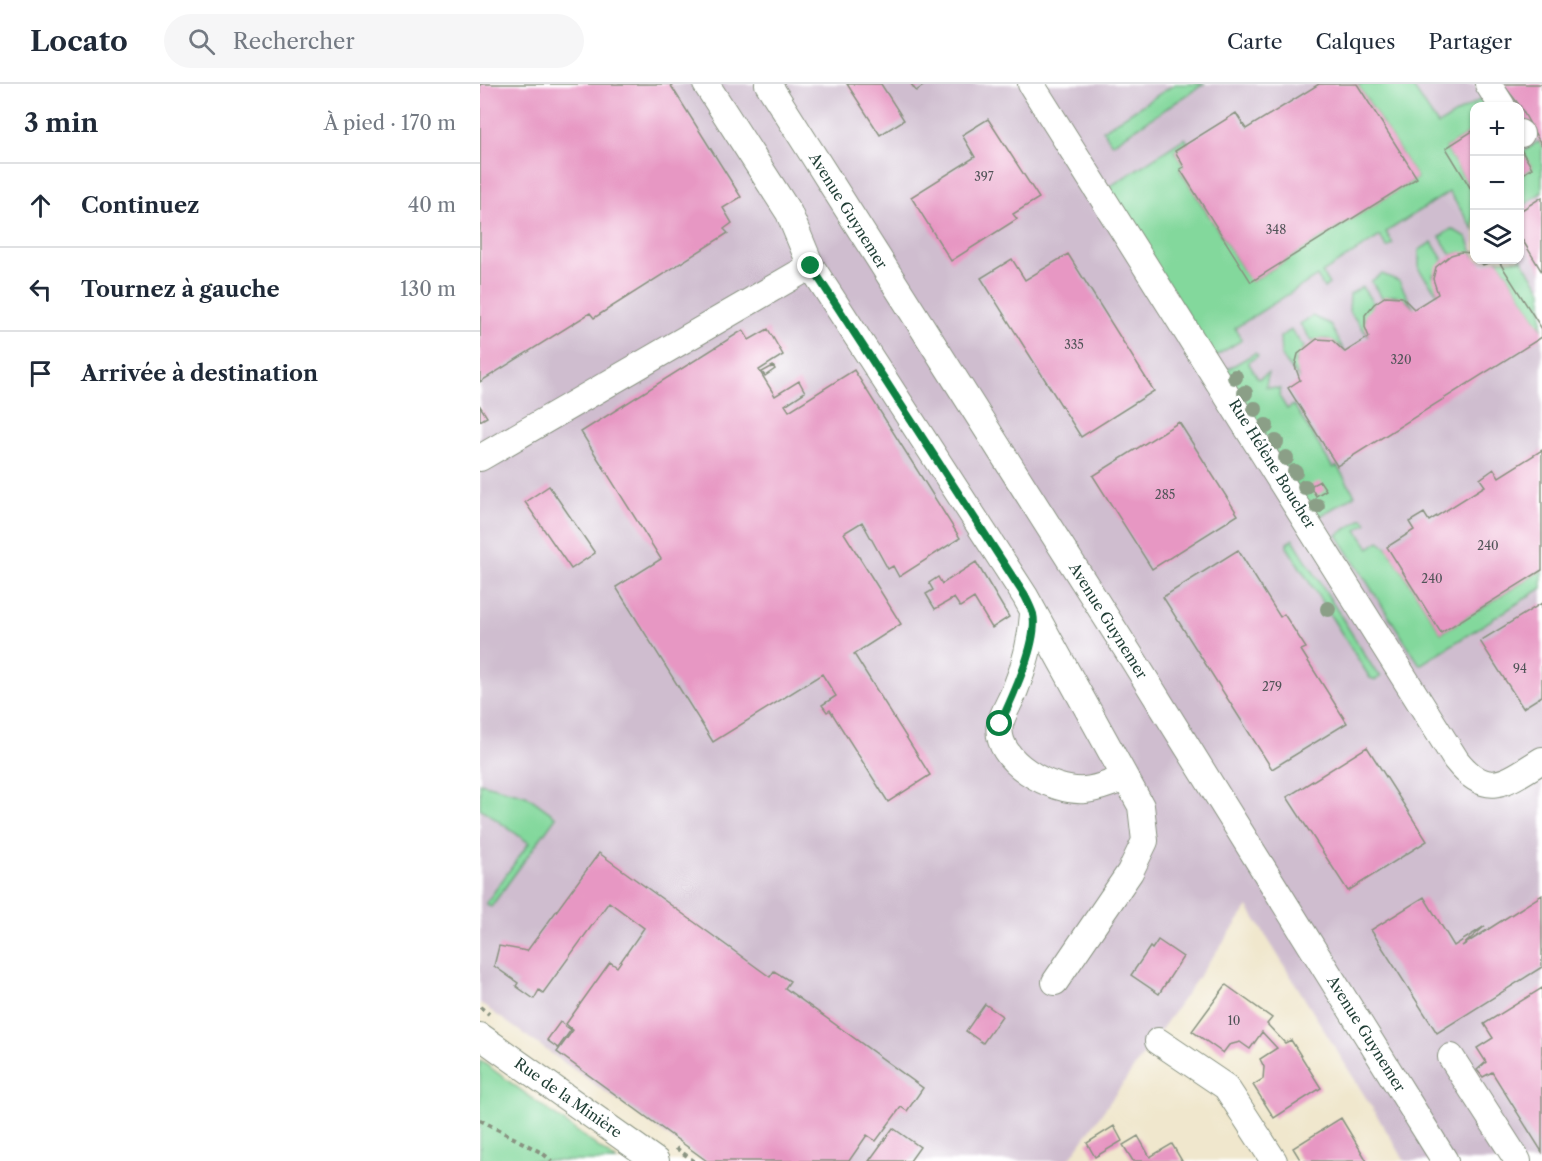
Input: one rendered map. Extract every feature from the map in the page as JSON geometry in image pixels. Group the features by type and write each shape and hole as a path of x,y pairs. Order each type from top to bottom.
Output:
{"street":[{"path":"706,84 789,213 811,266 1025,596 1033,615 1141,806 1144,841 1130,872 1055,982"},
{"name":"Avenue Guynemer","path":"768,84 1126,648 1445,1161"},
{"name":"Rue Hélène Boucher","path":"1031,84 1456,760 1472,778 1491,784 1512,778 1542,760"},
{"path":"1488,84 1499,102"},
{"path":"480,458 811,266"},
{"path":"1033,615 1032,636 1022,674 1000,724 1002,742 1015,762 1039,780 1085,790 1124,779"},
{"name":"Rue de la Minière","path":"480,1036 656,1161"},
{"path":"1158,1041 1226,1087 1274,1161"},
{"path":"1451,1057 1518,1161"}],"path":[{"path":"480,1120 542,1153 552,1161"}],"shaded area":[{"path":"480,84 1542,84 1542,1161 1405,1161 1248,907 1068,1161 703,1161 480,1003"}],"green space":[{"path":"1175,84 1204,84 1112,144 1103,130"},
{"path":"1357,84 1411,84 1438,125 1470,106 1470,133 1446,148 1470,187 1470,224 1449,192 1386,232 1393,244 1387,248 1380,236 1322,273 1329,284 1324,288 1317,276 1235,328 1242,340 1214,357 1106,189 1185,138 1188,142 1175,151 1184,167 1180,170 1251,282 1417,178"},
{"path":"1489,94 1491,102 1476,102"},
{"path":"1539,141 1542,146 1542,192 1524,205 1524,173 1532,168 1524,155 1524,151"},
{"path":"1451,229 1467,237 1470,255 1461,252 1451,255 1440,237"},
{"path":"1432,242 1443,260 1433,275 1438,294 1419,270 1419,250"},
{"path":"1524,263 1542,290 1542,329 1501,264"},
{"path":"1382,274 1399,281 1414,309 1400,297 1382,298 1371,281"},
{"path":"1362,287 1374,304 1364,319 1369,337 1349,311 1350,294"},
{"path":"1312,316 1330,324 1345,352 1331,340 1312,341 1300,324"},
{"path":"1291,330 1304,347 1295,362 1300,380 1281,356 1280,337"},
{"path":"1255,353 1258,356 1248,362 1258,379 1268,373 1266,387 1281,389 1279,396 1287,409 1294,405 1333,468 1337,466 1355,495 1322,515 1314,515 1224,371"},
{"path":"1363,518 1367,523 1357,530 1369,548 1379,541 1387,547 1441,633 1542,570 1542,588 1420,665 1337,535"},
{"path":"1293,539 1375,671 1381,676 1376,680 1370,678 1287,547 1287,543"},
{"path":"480,783 526,795 556,817 491,907 486,903 529,843 480,808"},
{"path":"480,1060 617,1161 480,1161"}],"building":[{"path":"480,84 670,84 741,197 723,208 732,223 724,229 728,233 594,318 590,313 480,382"},
{"path":"847,84 881,84 904,120 880,135"},
{"path":"911,84 926,84 916,91"},
{"path":"1319,84 1357,84 1417,178 1251,282 1180,169 1184,167 1175,151 1236,113 1246,129"},
{"path":"1503,84 1542,84 1542,146 1524,113 1524,102 1517,102"},
{"path":"988,119 1039,198 1013,214 1017,219 951,261 911,197 975,157 962,135"},
{"path":"1470,133 1470,187 1446,148"},
{"path":"1524,155 1532,168 1524,173"},
{"path":"1542,197 1542,272 1524,243 1524,208"},
{"path":"1461,252 1470,253 1470,264 1501,264 1542,329 1542,337 1337,466 1288,388 1300,380 1295,366 1298,354 1317,339 1332,340 1345,352 1369,337 1365,327 1365,315 1374,304 1386,296 1402,297 1414,309 1438,294 1433,279 1436,267 1451,255"},
{"path":"1068,254 1154,391 1081,437 981,278 1012,259 1025,280"},
{"path":"768,329 783,355 759,370 775,396 799,381 805,392 785,405 789,411 854,370 960,538 899,577 893,566 888,569 862,522 844,533 901,624 854,654 930,775 888,802 830,710 827,712 822,705 836,696 822,674 713,742 616,587 661,559 581,432 743,330 749,340"},
{"path":"773,366 775,369 765,376 762,372"},
{"path":"480,406 487,417 480,421"},
{"path":"1179,422 1238,515 1152,569 1093,476"},
{"path":"1542,450 1542,570 1441,633 1387,547 1414,530 1409,522 1424,513 1429,521 1485,486 1480,479 1494,469 1499,477"},
{"path":"1320,481 1326,490 1316,496 1310,486"},
{"path":"549,486 595,553 571,569 525,502"},
{"path":"1238,550 1280,617 1284,614 1306,648 1301,650 1347,723 1272,769 1163,597"},
{"path":"976,562 1009,617 992,628 974,598 960,607 954,598 935,609 926,594 933,590 929,583 938,577 942,584"},
{"path":"1542,603 1542,696 1523,708 1480,641"},
{"path":"1367,747 1427,841 1348,891 1287,797"},
{"path":"599,853 770,977 774,971 790,981 785,988 923,1088 907,1111 901,1107 876,1141 867,1135 849,1161 707,1161 557,1052 573,1030 566,1024 610,962 617,967 644,928 609,902 543,993 539,990 534,999 516,986 518,983 494,966 499,946 527,951"},
{"path":"1542,895 1542,967 1437,1033 1371,930 1424,897 1454,946 1485,926 1462,946"},
{"path":"1158,940 1183,957 1159,994 1131,975 1150,947 1152,949"},
{"path":"1226,985 1272,1018 1267,1024 1285,1043 1291,1040 1321,1088 1274,1118 1253,1085 1263,1079 1264,1067 1260,1059 1277,1048 1262,1032 1250,1049 1240,1042 1229,1045 1223,1053 1192,1031"},
{"path":"1542,988 1542,1152 1492,1072 1483,1077 1477,1070 1486,1062 1477,1048 1493,1038 1484,1024"},
{"path":"985,1004 1002,1016 983,1043 966,1031"},
{"path":"560,1022 571,1030 558,1048 547,1040"},
{"path":"1341,1118 1367,1161 1301,1161 1293,1148"},
{"path":"1114,1126 1122,1141 1095,1157 1087,1143"},
{"path":"893,1128 920,1147 910,1161 869,1161"},
{"path":"1138,1136 1150,1157 1172,1144 1182,1161 1133,1161 1123,1145"}],"route":[{"path":"811,266 1025,596 1033,615 1032,636 1022,674 1000,724"}]}
